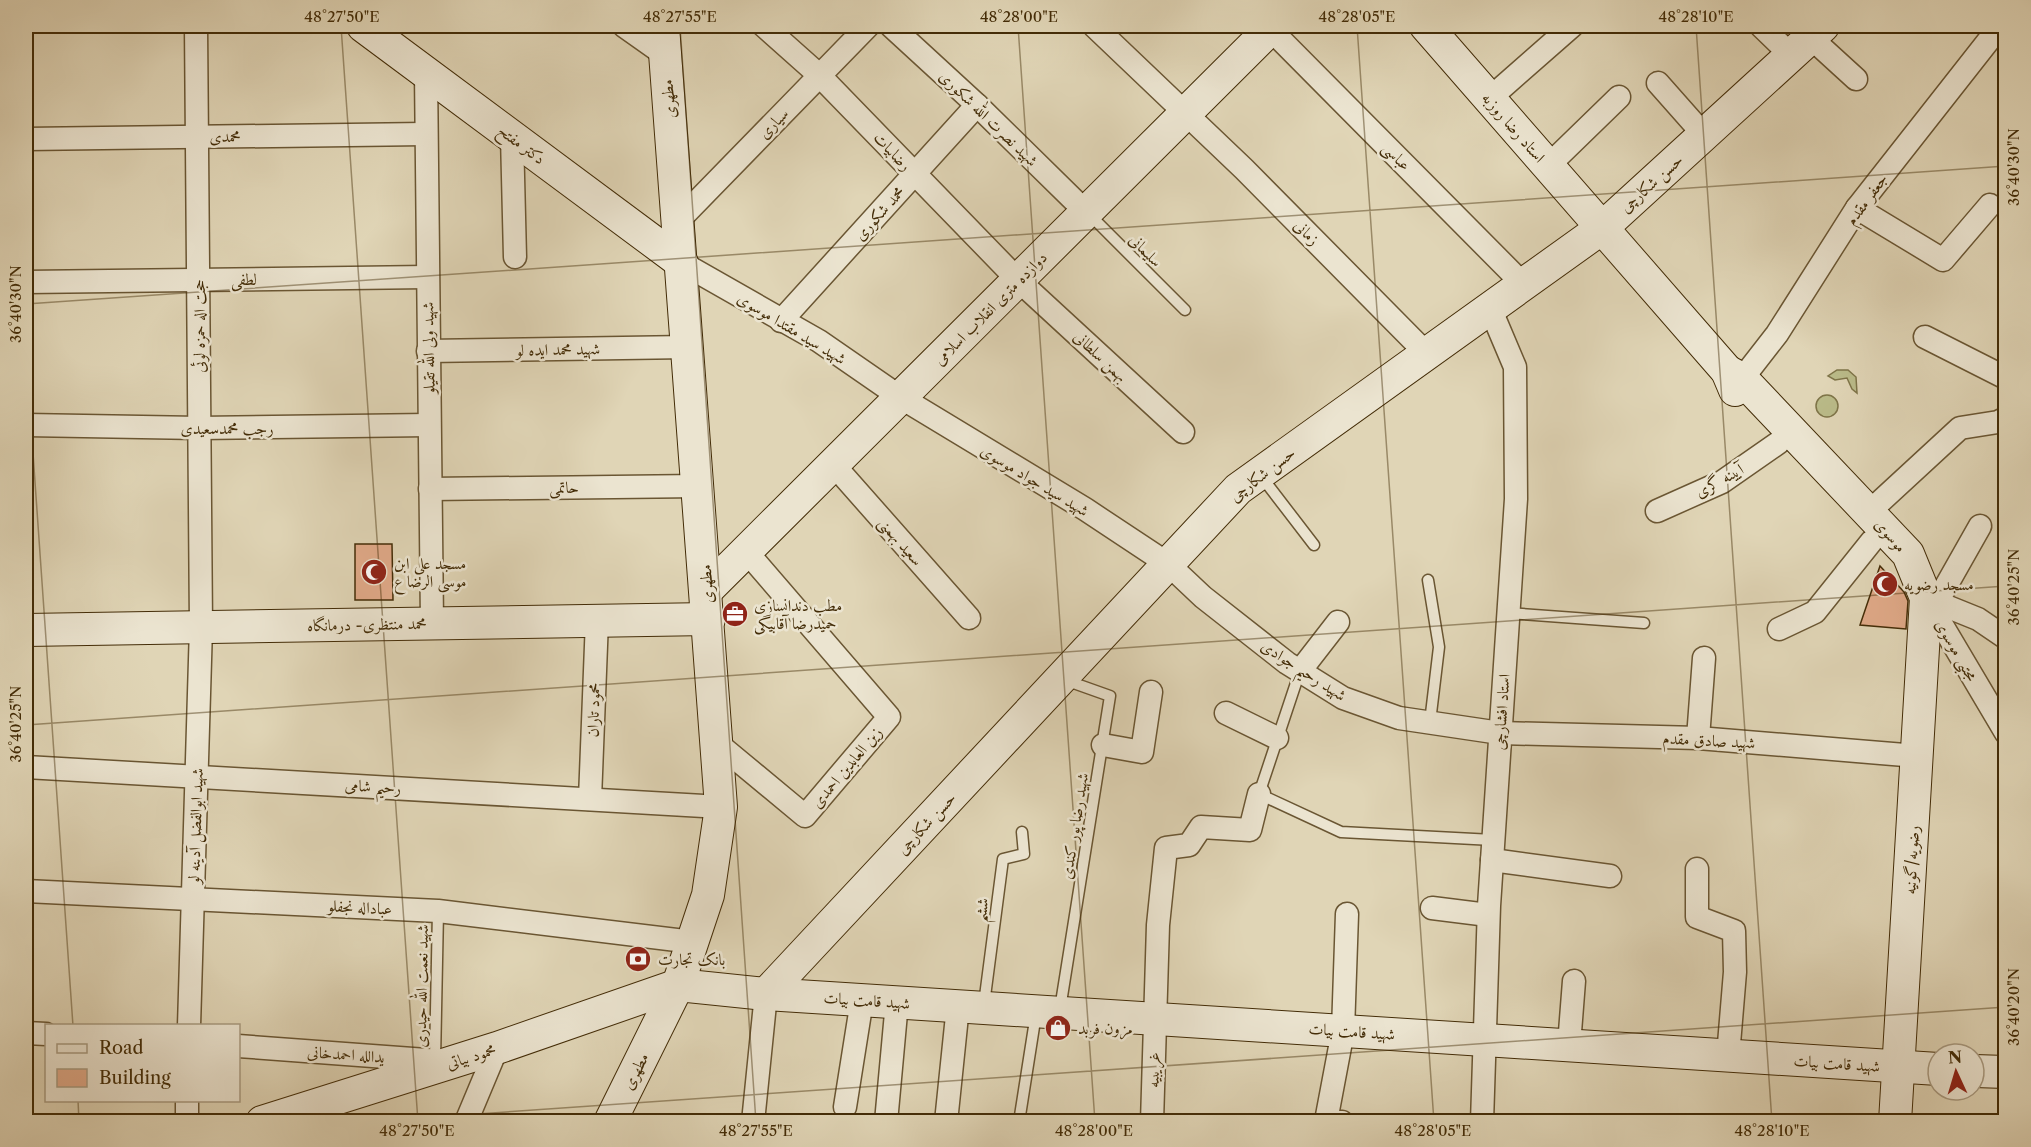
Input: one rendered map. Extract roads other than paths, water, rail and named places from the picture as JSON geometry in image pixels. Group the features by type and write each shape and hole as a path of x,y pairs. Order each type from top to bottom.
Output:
{"street":[{"name":"حجت اله حمزه لوئی","path":"196,26 201,627"},
{"name":"دکتر مفتح","path":"363,26 682,263"},
{"path":"624,26 664,40"},
{"name":"رضابیات","path":"764,26 819,75 1018,279"},
{"name":"سیاری","path":"678,221 867,26"},
{"name":"شهید نصرت الله شکوری","path":"891,26 977,105 1086,212"},
{"name":"زمانی","path":"1094,26 1185,113 1426,354"},
{"name":"استاد رضا روزبه","path":"1426,26 1602,228"},
{"path":"1489,99 1572,26"},
{"path":"1761,26 1808,39 1856,79"},
{"path":"2000,26 2006,30"},
{"name":"جعفر مقدم","path":"1735,375 1777,334 1857,208 2000,26"},
{"name":"دوازده متری انقلاب اسلامی","path":"708,604 746,551 1272,27"},
{"name":"عباسی","path":"1272,27 1523,284"},
{"name":"حسن شکارچی","path":"766,993 1238,489 1602,228 1808,39"},
{"name":"مطهری","path":"610,1122 678,985 708,895 721,807 708,604 664,40"},
{"name":"شهید ولی الله تقیلو","path":"426,73 432,623"},
{"path":"1658,83 1704,135"},
{"path":"1548,166 1619,97"},
{"name":"محمد شکوری","path":"781,321 977,105"},
{"name":"محمدی","path":"26,139 425,134"},
{"path":"512,136 515,257"},
{"path":"1857,208 1943,260 1990,205"},
{"name":"موسوی","path":"1602,228 1735,375 1870,511 1908,554 1932,600"},
{"name":"شهید سید مقتدا موسوی","path":"682,263 819,341 900,397"},
{"name":"لطفی","path":"26,282 427,277"},
{"name":"بهمن سلطانی","path":"1018,279 1183,432"},
{"name":"استاد افشارچی","path":"1482,1122 1488,915 1516,499 1515,367 1490,308"},
{"path":"1925,337 2006,378"},
{"name":"شهید محمد ایده لو","path":"428,351 688,347"},
{"name":"موسوی","path":"1735,375 1736,394 1778,443 1871,542 1932,600"},
{"name":"شهید سید جواد موسوی","path":"900,397 1085,509 1168,564"},
{"path":"1870,511 1960,428 1998,422 2006,418"},
{"name":"رجب محمدسعیدی","path":"26,425 200,429 429,425"},
{"name":"آیینه گری","path":"1657,511 1722,482 1778,443"},
{"name":"سعید بهمنی","path":"833,464 969,618"},
{"name":"حاتمی","path":"430,489 699,486"},
{"path":"1980,526 1932,600 1978,620 2006,638"},
{"path":"1779,629 1815,612 1871,542"},
{"name":"زین العابدین احمدی","path":"717,743 805,816 889,717 746,551"},
{"name":"شهید رحیم جوادی","path":"1168,564 1203,597 1300,671 1343,698 1399,718 1500,733"},
{"name":"مجتبی موسوی","path":"1932,600 2006,733"},
{"name":"رضویه/گونیه","path":"1895,1122 1917,756 1932,600"},
{"name":"محمد منتظری- درمانگاه","path":"26,630 597,620 708,604"},
{"name":"محمود تاران","path":"590,799 597,620"},
{"path":"1300,671 1338,622"},
{"name":"شهید ابوالفضل آدینه لو","path":"189,1024 201,627"},
{"path":"1698,738 1704,658"},
{"path":"1103,745 1142,752 1151,692"},
{"path":"1226,712 1277,738"},
{"name":"شهید صادق مقدم","path":"1500,733 1698,738 1917,756"},
{"name":"رحیم شامی","path":"26,767 721,807"},
{"name":"غریبیه","path":"1152,1122 1158,925 1166,848 1189,845 1201,827 1250,830 1259,794"},
{"path":"1492,850 1610,876"},
{"path":"1697,869 1697,917 1734,931 1735,972 1728,1056"},
{"name":"عباداله نجفلو","path":"26,891 438,911 693,942"},
{"path":"1432,908 1488,915"},
{"path":"1342,1122 1326,1121 1342,1031 1347,914"},
{"path":"1569,1046 1574,981"},
{"name":"شهید قامت بیات","path":"678,985 862,1000 1926,1068"},
{"name":"محمود بیاتی","path":"262,1122 297,1115 444,1061 497,1048 678,985"},
{"path":"753,1122 766,993"},
{"path":"845,1107 862,1000"},
{"path":"886,1122 897,1002"},
{"path":"945,1122 971,1007"},
{"path":"26,1033 45,1034"},
{"name":"یدالله احمدخانی","path":"240,1046 444,1061"},
{"path":"466,1122 497,1048"},
{"path":"1986,1071 2006,1072"},
{"path":"187,1102 187,1122"}],"lane":[{"name":"سلیمانی","path":"1086,212 1185,310"},
{"path":"1259,474 1314,544"},
{"path":"1428,580 1438,647 1430,722"},
{"path":"1508,613 1644,622"},
{"path":"1300,671 1259,794 1341,832 1492,850"},
{"name":"شهید رضا پور کندی","path":"1019,1122 1048,1012 1103,745 1110,696 1062,679"},
{"name":"ششم","path":"971,1007 1003,859 1024,854 1022,832"},
{"name":"شهید نعمت الله حیدری","path":"438,911 444,1061"}],"place":[{"name":"مسجد علی ابن موسی الرضا ع","path":"374,572"},
{"name":"مسجد رضویه","path":"1885,584"},
{"name":"مطب دندانسازی حمیدرضا آقابیگی","path":"735,614"},
{"name":"بانک تجارت","path":"638,959"},
{"name":"مزون فربد","path":"1058,1028"}]}
